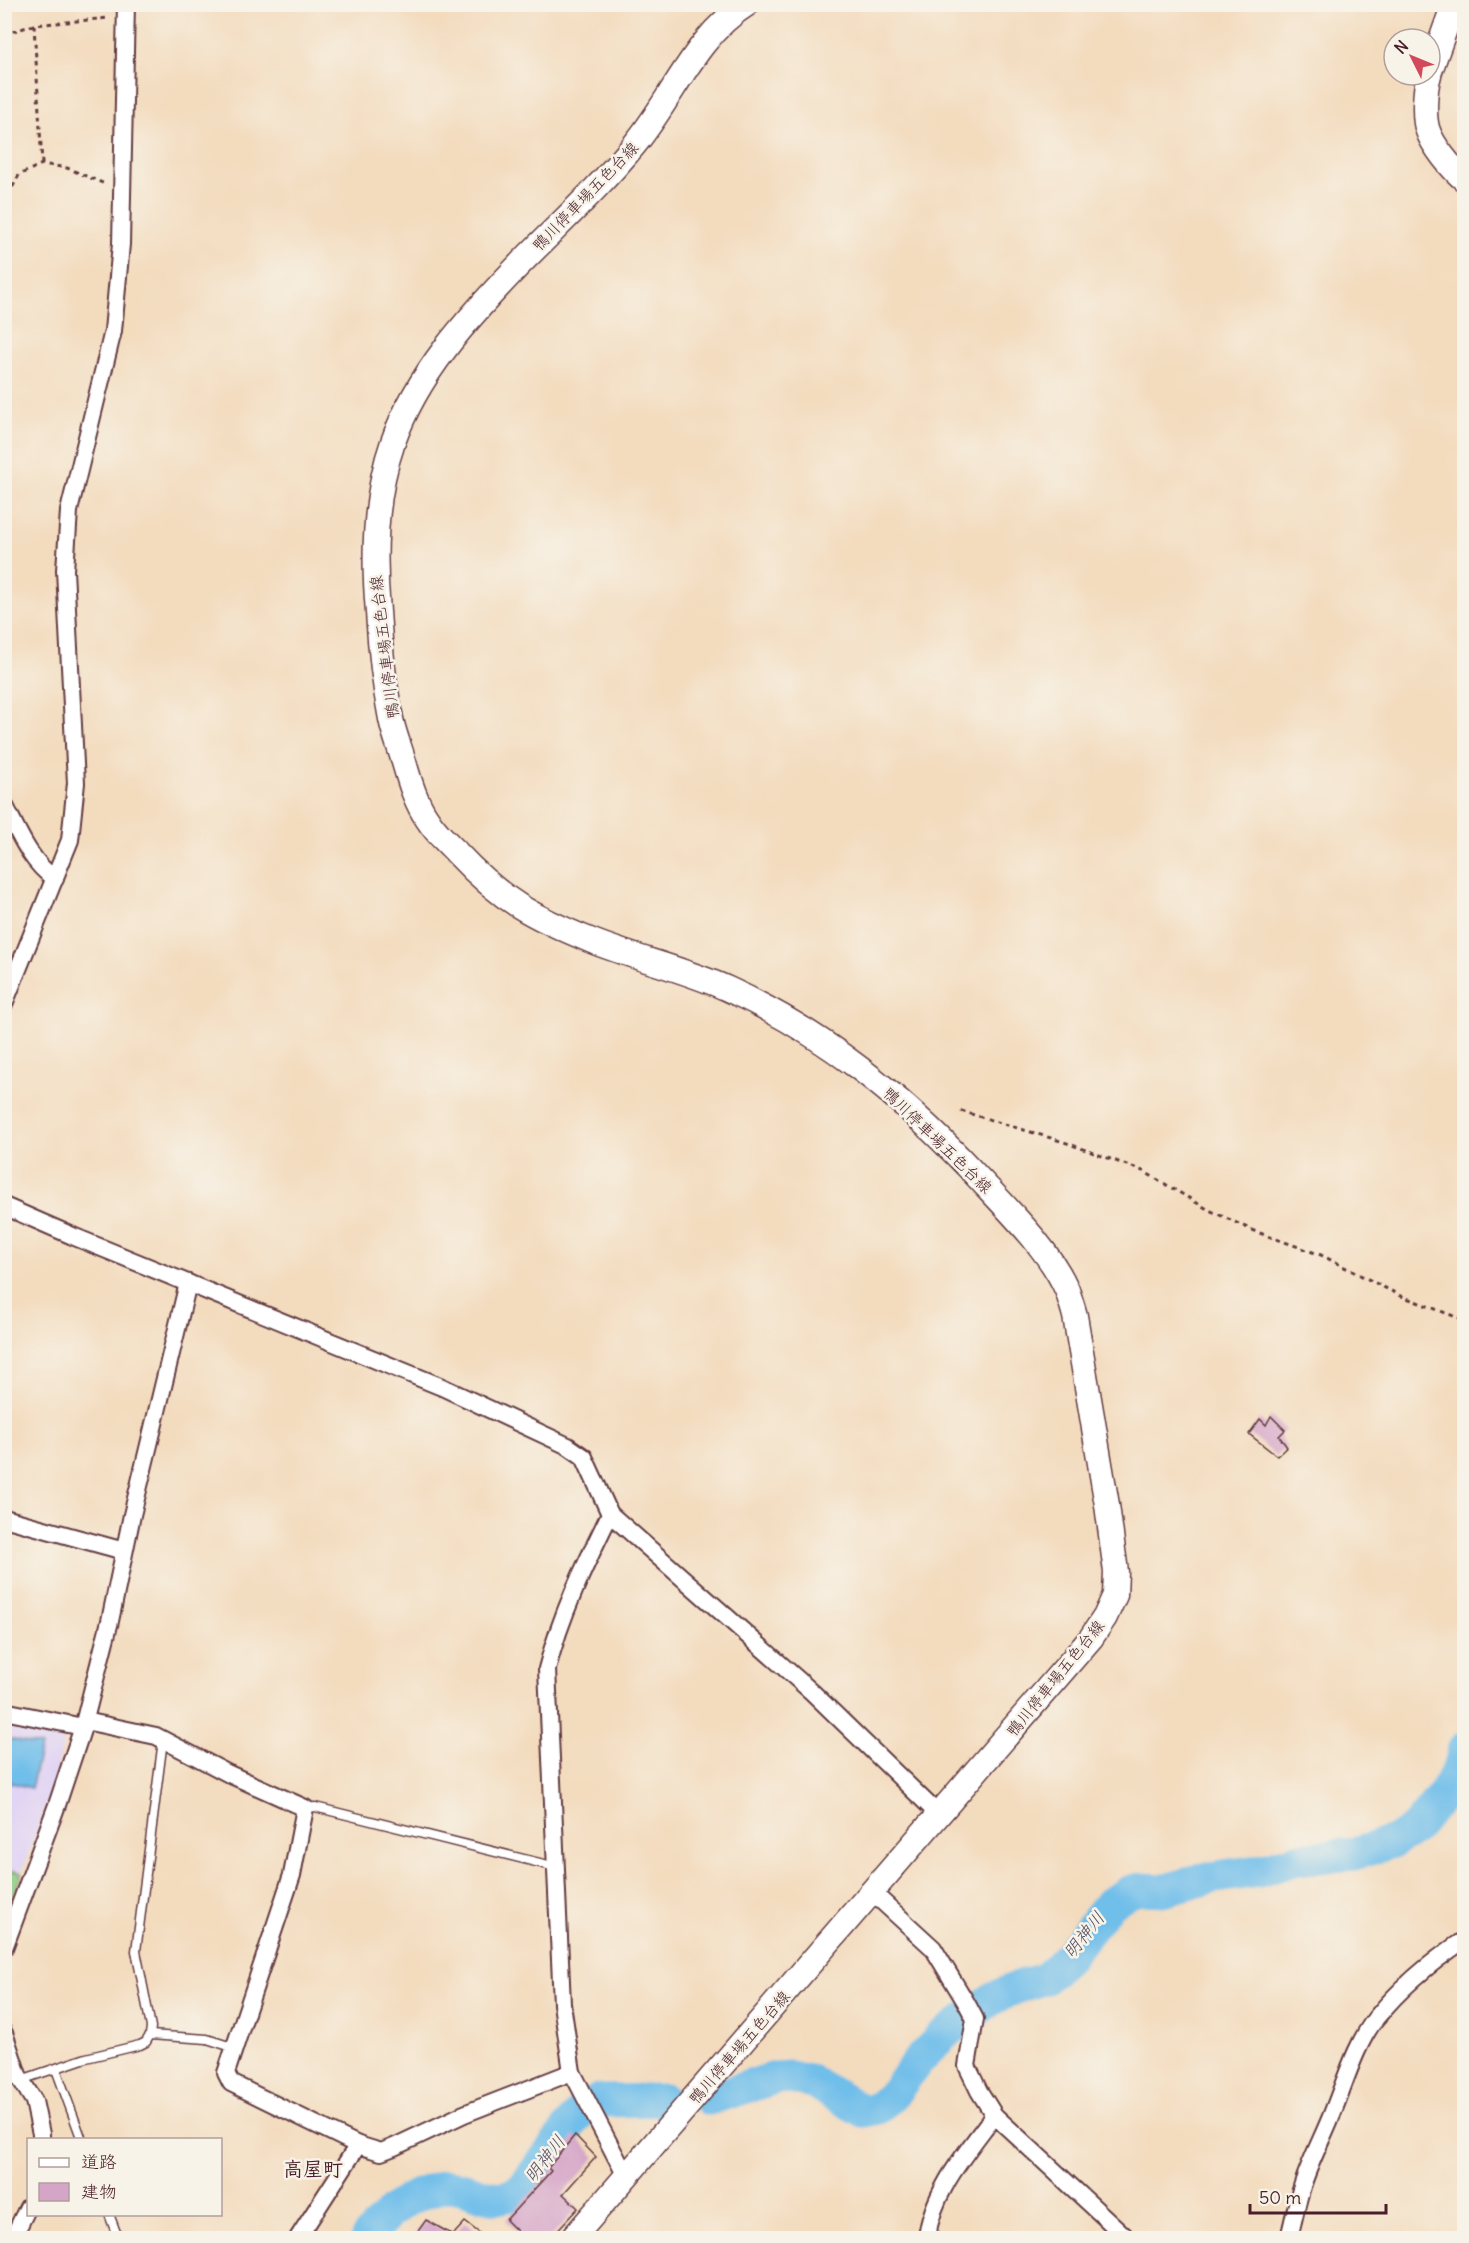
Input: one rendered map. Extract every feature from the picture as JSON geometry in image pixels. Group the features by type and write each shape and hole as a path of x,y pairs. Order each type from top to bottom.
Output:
{"main road":[{"name":"鴨川停車場五色台線","path":"580,2234 1091,1638 1105,1617 1115,1595 1116,1572 1107,1505 1075,1316 1066,1289 1052,1263 1012,1214 920,1118 868,1073 812,1034 723,987 598,943 535,916 506,899 479,876 429,823 413,793 391,719 380,645 374,570 380,493 393,442 420,386 440,355 487,298 588,197 635,144 656,118 710,36 732,13 747,4"},
{"path":"1442,37 1454,4"},
{"path":"1426,87 1428,131 1441,152 1464,179"}],"street":[{"path":"4,1004 70,840 76,783 65,570 69,511 112,331 121,244 126,10"},
{"path":"4,804 33,858 44,872 55,879"},
{"path":"4,1206 442,1386 568,1446 584,1457 610,1514 812,1692 939,1815"},
{"path":"4,1948 57,1805 84,1724 188,1283"},
{"path":"610,1514 573,1591 555,1637 547,1669 562,2004 573,2072 627,2178"},
{"path":"4,1518 124,1551"},
{"path":"4,1711 156,1736 229,1774 304,1808 292,1875 226,2073 231,2082 358,2145 381,2152 464,2114 573,2072"},
{"path":"872,1892 933,1948 967,2004 975,2019 967,2066 994,2115 1127,2238"},
{"path":"1289,2238 1301,2190 1309,2169 1354,2057 1375,2020 1404,1986 1464,1940"},
{"path":"4,2033 15,2078 34,2101 40,2138"},
{"path":"927,2238 933,2210 949,2178 994,2115"},
{"path":"298,2238 358,2145"},
{"path":"13,2238 27,2209"}],"lane":[{"path":"15,2078 140,2045 146,2042 150,2035 150,2018 136,1951 163,1740"},
{"path":"304,1808 315,1807 556,1867"},
{"path":"150,2035 207,2039 235,2048"},
{"path":"56,2069 82,2138"},
{"path":"110,2216 118,2238"}],"path":[{"path":"4,34 34,25 126,10"},
{"path":"34,25 42,164"},
{"path":"4,202 20,175 42,164 67,168 121,190"},
{"path":"961,1111 1064,1142 1143,1171 1209,1210 1245,1227 1321,1255 1399,1295 1464,1320"}],"shaded area":[{"path":"5,1722 65,1737 50,1796 5,1917"}],"green space":[{"path":"4,1869 22,1873 5,1917"}],"water":[{"path":"5,1738 41,1746 31,1788 5,1781"}],"building":[{"path":"1271,1416 1285,1430 1279,1436 1287,1447 1277,1456 1249,1434 1260,1419 1266,1425"},
{"path":"575,2135 596,2157 563,2194 578,2208 550,2238 524,2238 506,2220 551,2171 548,2168"},
{"path":"426,2220 453,2235 465,2222 486,2238 413,2238"}],"waterway":[{"name":"明神川","path":"709,2099 775,2078 789,2077 813,2082 863,2111 878,2108 895,2092 918,2061 942,2036 992,1999 1020,1986 1044,1979 1065,1960 1110,1903 1129,1892 1140,1889 1166,1890 1209,1878 1259,1871 1297,1859 1354,1854 1393,1842 1415,1829 1443,1794 1460,1767 1464,1748"},
{"name":"明神川","path":"367,2238 387,2216 419,2194 446,2186 501,2197 522,2189 582,2110 598,2101 664,2100"}],"district":[{"name":"高屋町","path":"313,2169"}]}
